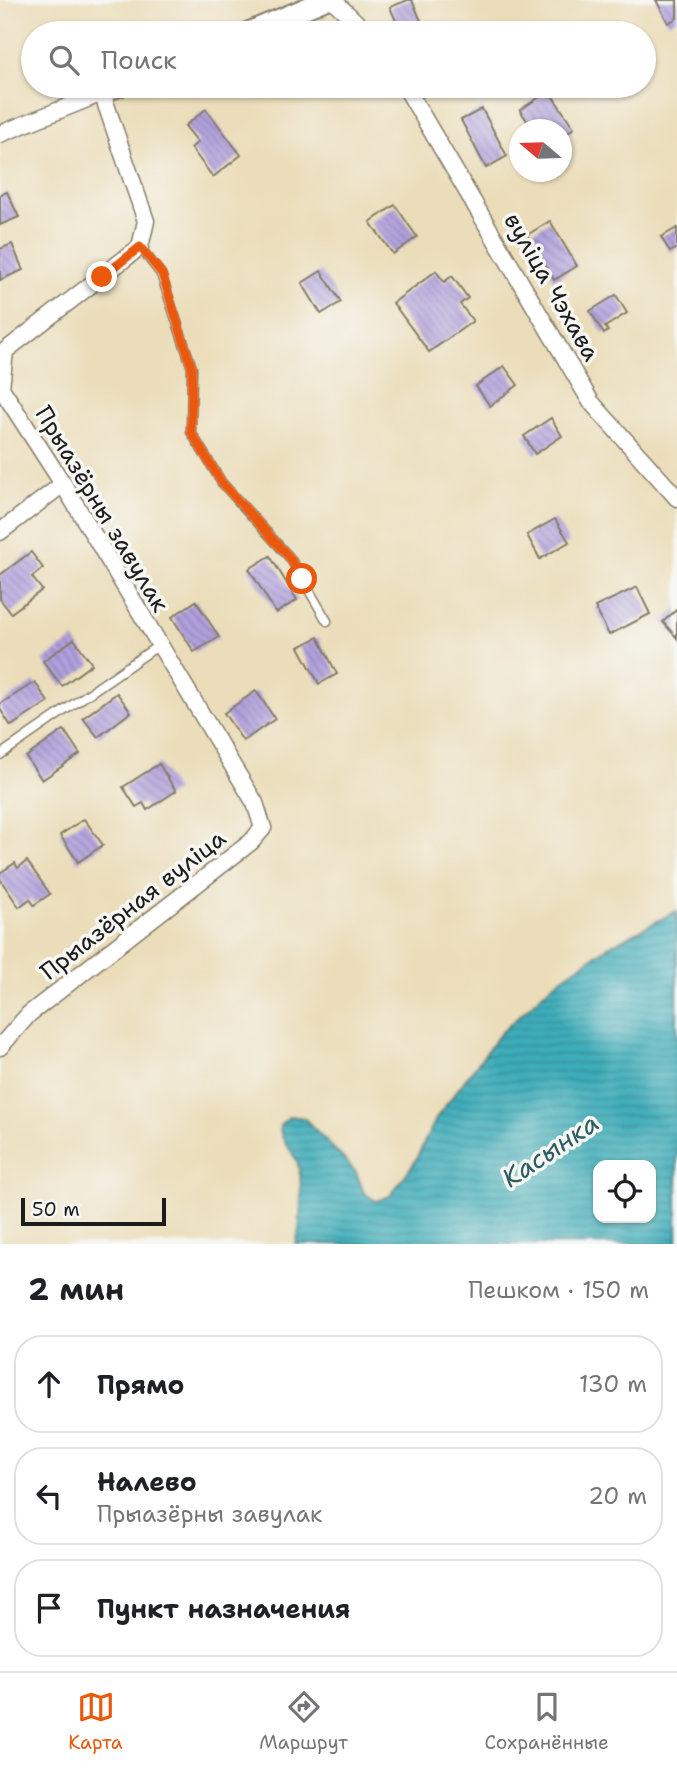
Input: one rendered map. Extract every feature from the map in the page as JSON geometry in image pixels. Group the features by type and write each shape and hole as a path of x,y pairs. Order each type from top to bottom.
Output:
{"street":[{"path":"275,21 325,0"},
{"path":"333,0 355,21"},
{"path":"0,134 91,98"},
{"path":"113,98 146,221 140,247"},
{"name":"вуліца Чэхава","path":"412,98 591,402 677,498"},
{"name":"Прыазёрны завулак","path":"140,247 3,352 1,388 63,484 256,803 263,828"},
{"path":"0,532 63,484"},
{"name":"Прыазёрная вуліца","path":"0,1047 29,1014 251,842 263,828"}],"lane":[{"path":"140,247 162,274 192,368 191,432 222,483 290,558 327,621"},
{"path":"0,755 159,645"}],"water":[{"name":"Касынка","path":"677,911 677,1244 296,1244 301,1204 300,1172 282,1136 280,1125 290,1116 304,1118 356,1172 364,1193 376,1201 390,1196 414,1163 437,1117 500,1034 552,985 609,946"}],"building":[{"path":"412,0 421,21 396,21 390,7"},
{"path":"656,0 677,0 677,18 668,23"},
{"path":"538,98 554,98 568,119 526,119 520,110"},
{"path":"206,109 241,155 213,177 191,148 198,142 185,126"},
{"path":"482,109 507,156 486,168 461,120"},
{"path":"7,192 19,217 0,225 0,195"},
{"path":"395,205 417,237 393,254 370,222"},
{"path":"550,221 577,266 554,280 527,235"},
{"path":"677,228 677,248 670,252 661,237"},
{"path":"12,244 23,270 0,280 0,249"},
{"path":"321,271 341,302 321,314 302,283"},
{"path":"436,271 444,282 452,276 468,298 460,304 473,321 429,352 393,303"},
{"path":"616,295 627,313 605,327 608,331 604,334 590,311"},
{"path":"504,366 518,385 490,406 476,386"},
{"path":"551,418 562,436 535,454 524,436"},
{"path":"555,519 569,542 540,559 527,535"},
{"path":"31,552 43,568 32,577 42,590 11,613 0,599 0,575"},
{"path":"270,556 297,600 276,613 249,569"},
{"path":"637,587 650,614 609,635 595,607"},
{"path":"196,601 219,637 194,652 172,617"},
{"path":"677,609 677,638 663,622"},
{"path":"318,637 337,674 319,684 299,647"},
{"path":"74,639 92,664 62,686 43,661"},
{"path":"35,682 48,702 11,726 0,709 0,704"},
{"path":"256,691 275,719 243,741 224,713"},
{"path":"117,693 131,712 98,737 83,718"},
{"path":"64,730 80,754 42,780 26,757"},
{"path":"159,764 176,791 147,810 143,803 136,807 123,787"},
{"path":"84,819 103,845 78,862 60,835"},
{"path":"27,861 50,894 34,905 30,899 19,907 0,879 0,873 15,863 18,868"}],"route":[{"path":"102,277 140,247 162,274 192,368 191,432 222,483 290,558 302,579"}]}
